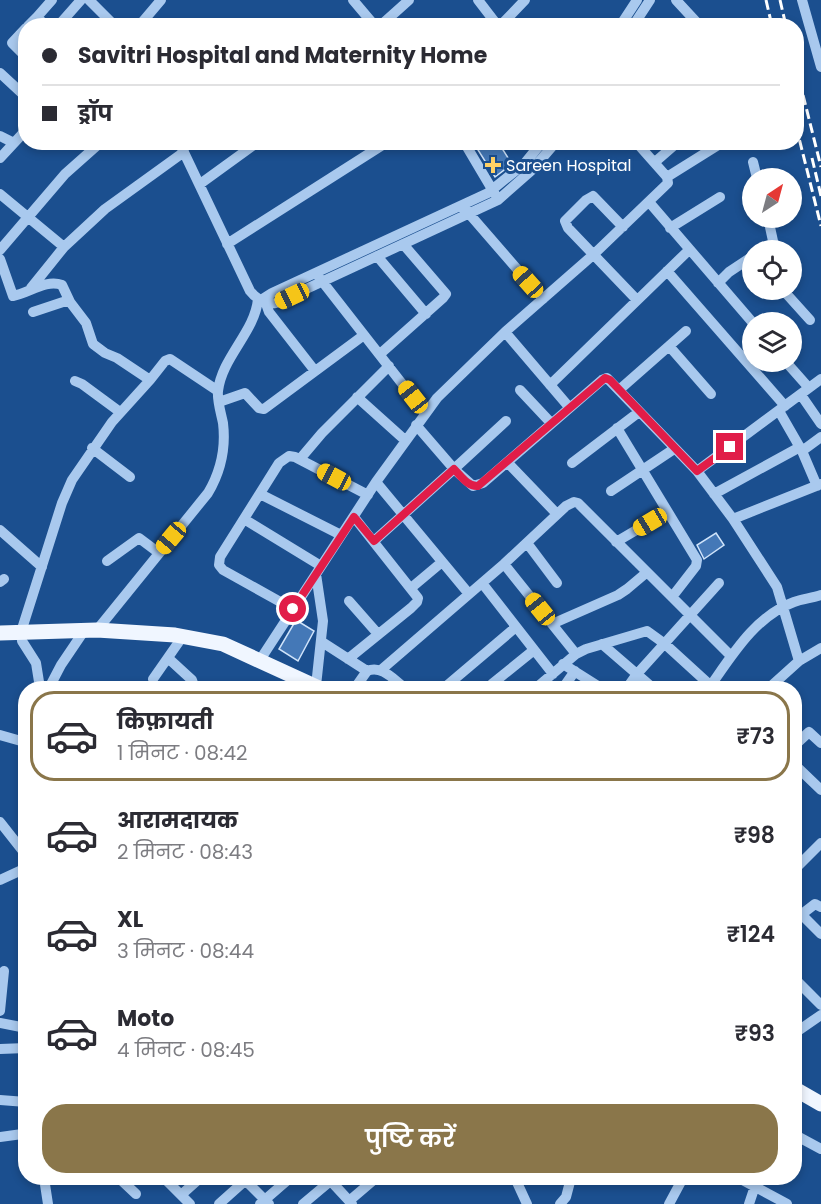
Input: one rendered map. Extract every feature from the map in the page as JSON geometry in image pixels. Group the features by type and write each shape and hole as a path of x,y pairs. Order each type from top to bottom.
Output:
{"main road":[{"path":"0,633 91,630 183,636 223,644 302,681"},
{"path":"802,1093 821,1104"}],"street":[{"path":"37,17 52,0"},
{"path":"65,18 81,0"},
{"path":"89,0 107,18"},
{"path":"146,18 161,0"},
{"path":"353,0 368,18"},
{"path":"389,18 409,0"},
{"path":"477,0 492,18"},
{"path":"507,18 525,0"},
{"path":"625,18 637,0"},
{"path":"638,18 650,0"},
{"path":"676,0 693,18"},
{"path":"802,0 821,67"},
{"path":"810,32 821,26"},
{"path":"18,35 12,43 18,49"},
{"path":"0,73 18,90"},
{"path":"0,136 14,143"},
{"path":"0,158 18,139"},
{"path":"0,250 65,174 92,150"},
{"path":"31,288 64,247 105,209 177,150"},
{"path":"183,150 250,291 262,299 269,312 315,371"},
{"path":"200,184 247,150"},
{"path":"227,244 375,150"},
{"path":"469,150 495,195"},
{"path":"495,195 536,150"},
{"path":"319,277 495,195 532,170 549,150"},
{"path":"260,660 376,482 425,413 452,382 593,255 668,183 667,177 644,150"},
{"path":"655,162 669,150"},
{"path":"667,177 710,150"},
{"path":"753,162 755,168"},
{"path":"0,194 64,247"},
{"path":"622,227 597,198 590,197 565,221 568,228 637,300"},
{"path":"670,228 720,197"},
{"path":"649,202 743,312"},
{"path":"53,681 61,665 159,553 208,493 217,477 224,443 219,397 233,352 262,299 377,256 465,210"},
{"path":"465,210 543,299"},
{"path":"381,354 446,294 403,244"},
{"path":"550,385 689,250"},
{"path":"377,256 426,314"},
{"path":"0,260 12,295 15,296 31,288 60,284 86,323 93,344 150,380"},
{"path":"718,283 742,263"},
{"path":"667,271 782,409 819,485 733,519"},
{"path":"319,277 425,413"},
{"path":"33,312 69,300"},
{"path":"792,300 810,320"},
{"path":"619,390 686,331"},
{"path":"505,332 569,407"},
{"path":"38,681 36,663 22,641 21,632 62,504 72,480 92,448 165,361 170,359 219,397 245,393 259,408 264,409 364,335"},
{"path":"669,346 711,394"},
{"path":"300,459 389,366"},
{"path":"792,372 821,424"},
{"path":"416,425 454,469 473,486 483,483 605,378 610,380 697,471 733,519 777,587 799,661"},
{"path":"697,471 821,379"},
{"path":"75,381 120,412"},
{"path":"520,390 551,423"},
{"path":"357,397 406,441"},
{"path":"572,464 639,412"},
{"path":"374,541 506,421"},
{"path":"617,429 697,562 672,597"},
{"path":"714,494 821,437"},
{"path":"92,448 130,477"},
{"path":"611,491 674,449"},
{"path":"293,609 223,570 219,565 220,557 283,459 290,456 300,459 368,495"},
{"path":"507,462 557,514"},
{"path":"376,482 469,594"},
{"path":"261,494 341,535"},
{"path":"381,670 482,584 570,503 578,503 731,656"},
{"path":"616,542 667,512"},
{"path":"348,659 417,603 418,598 354,517"},
{"path":"244,519 319,570"},
{"path":"0,530 42,567"},
{"path":"107,561 139,538 159,553"},
{"path":"527,543 557,584"},
{"path":"411,588 442,562"},
{"path":"504,564 576,654"},
{"path":"317,681 322,642 319,570"},
{"path":"552,624 618,595 646,573"},
{"path":"482,584 552,674"},
{"path":"632,681 719,584"},
{"path":"714,681 731,656 757,628 794,602 821,596"},
{"path":"349,601 378,634"},
{"path":"452,681 516,627"},
{"path":"544,681 576,654 647,631 665,644 704,681"},
{"path":"153,679 183,636"},
{"path":"322,642 367,671"},
{"path":"602,644 645,681"},
{"path":"777,681 799,661 821,648"},
{"path":"496,681 534,650"},
{"path":"168,658 192,681"},
{"path":"563,664 590,681"},
{"path":"360,681 370,669 381,670 396,681"},
{"path":"568,681 574,671"},
{"path":"802,738 809,732 821,743"},
{"path":"0,735 18,740"},
{"path":"802,772 821,790"},
{"path":"0,822 18,845"},
{"path":"802,862 821,843"},
{"path":"0,880 18,872"},
{"path":"802,909 815,904 821,907"},
{"path":"802,915 821,934"},
{"path":"0,1011 4,971"},
{"path":"802,986 821,1005"},
{"path":"802,1027 821,1015"},
{"path":"0,1023 18,1026"},
{"path":"0,1049 18,1048"},
{"path":"0,1100 18,1101"},
{"path":"0,1137 18,1135"},
{"path":"802,1139 821,1149"},
{"path":"45,1185 48,1204"},
{"path":"126,1185 136,1194"},
{"path":"171,1185 190,1204"},
{"path":"181,1195 192,1185"},
{"path":"219,1204 239,1185"},
{"path":"252,1185 265,1202 283,1185"},
{"path":"303,1204 323,1185"},
{"path":"337,1185 351,1202 369,1185"},
{"path":"518,1185 527,1204"},
{"path":"560,1204 566,1197 569,1185"},
{"path":"669,1204 679,1185"},
{"path":"749,1204 755,1186 787,1204"}],"building":[{"path":"478,150 503,150 512,164 495,177"},
{"path":"716,533 724,545 704,559 697,545"},
{"path":"296,620 314,631 298,661 279,649"}],"railway":[{"path":"766,0 770,18"},
{"path":"780,0 784,18"},
{"path":"804,99 821,167"},
{"path":"802,150 821,226"},
{"path":"812,158 821,196"}],"place":[{"name":"Sareen Hospital","path":"493,165"}],"route":[{"path":"293,609 354,517 374,541 454,469 469,484 478,486 605,378 610,380 697,471 730,447"}]}
